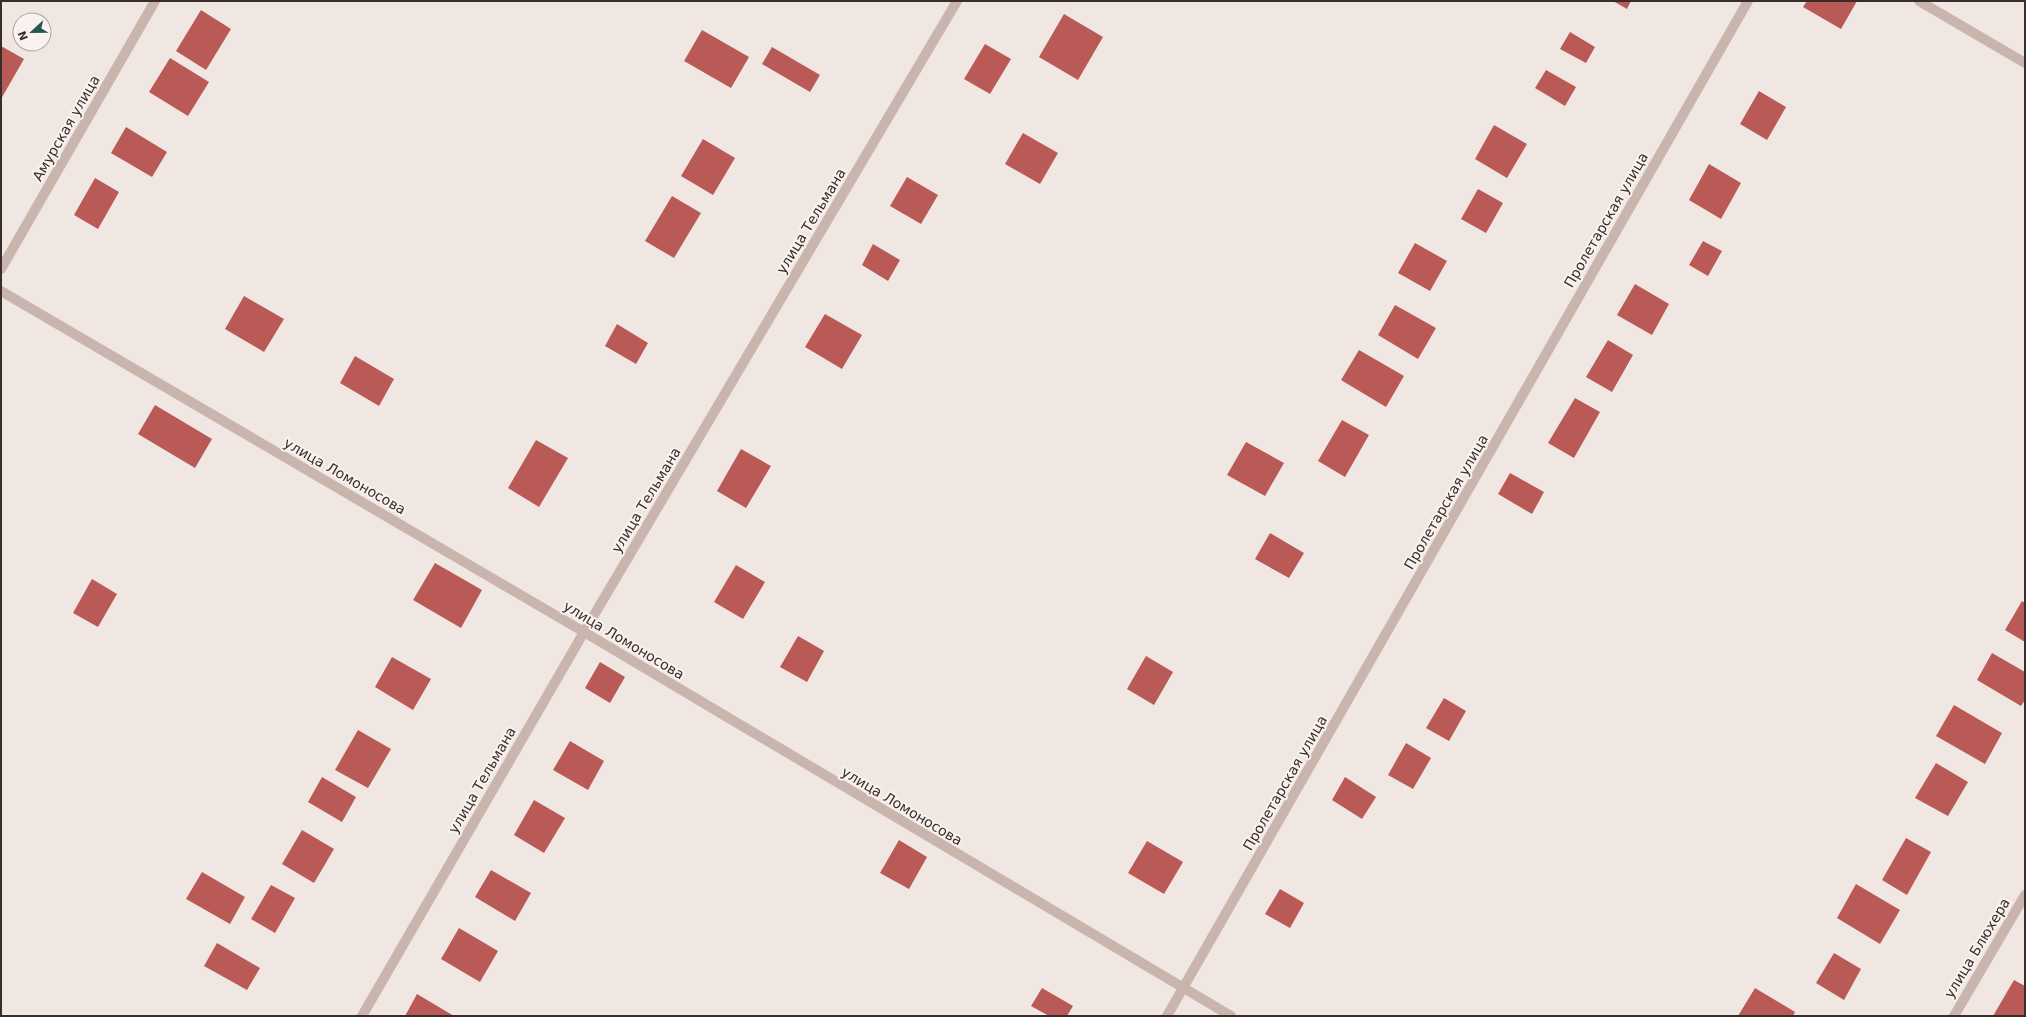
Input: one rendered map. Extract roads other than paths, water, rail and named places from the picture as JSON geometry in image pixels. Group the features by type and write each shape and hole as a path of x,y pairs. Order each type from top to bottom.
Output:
{"street":[{"name":"Амурская улица","path":"1,269 156,1"},
{"name":"улица Тельмана","path":"362,1016 584,632 957,1"},
{"name":"Пролетарская улица","path":"1167,1016 1748,1"},
{"path":"1920,1 2025,63"},
{"name":"улица Ломоносова","path":"1,291 584,632 1183,989 1231,1016"},
{"name":"улица Блюхера","path":"1954,1016 2025,895"}]}
